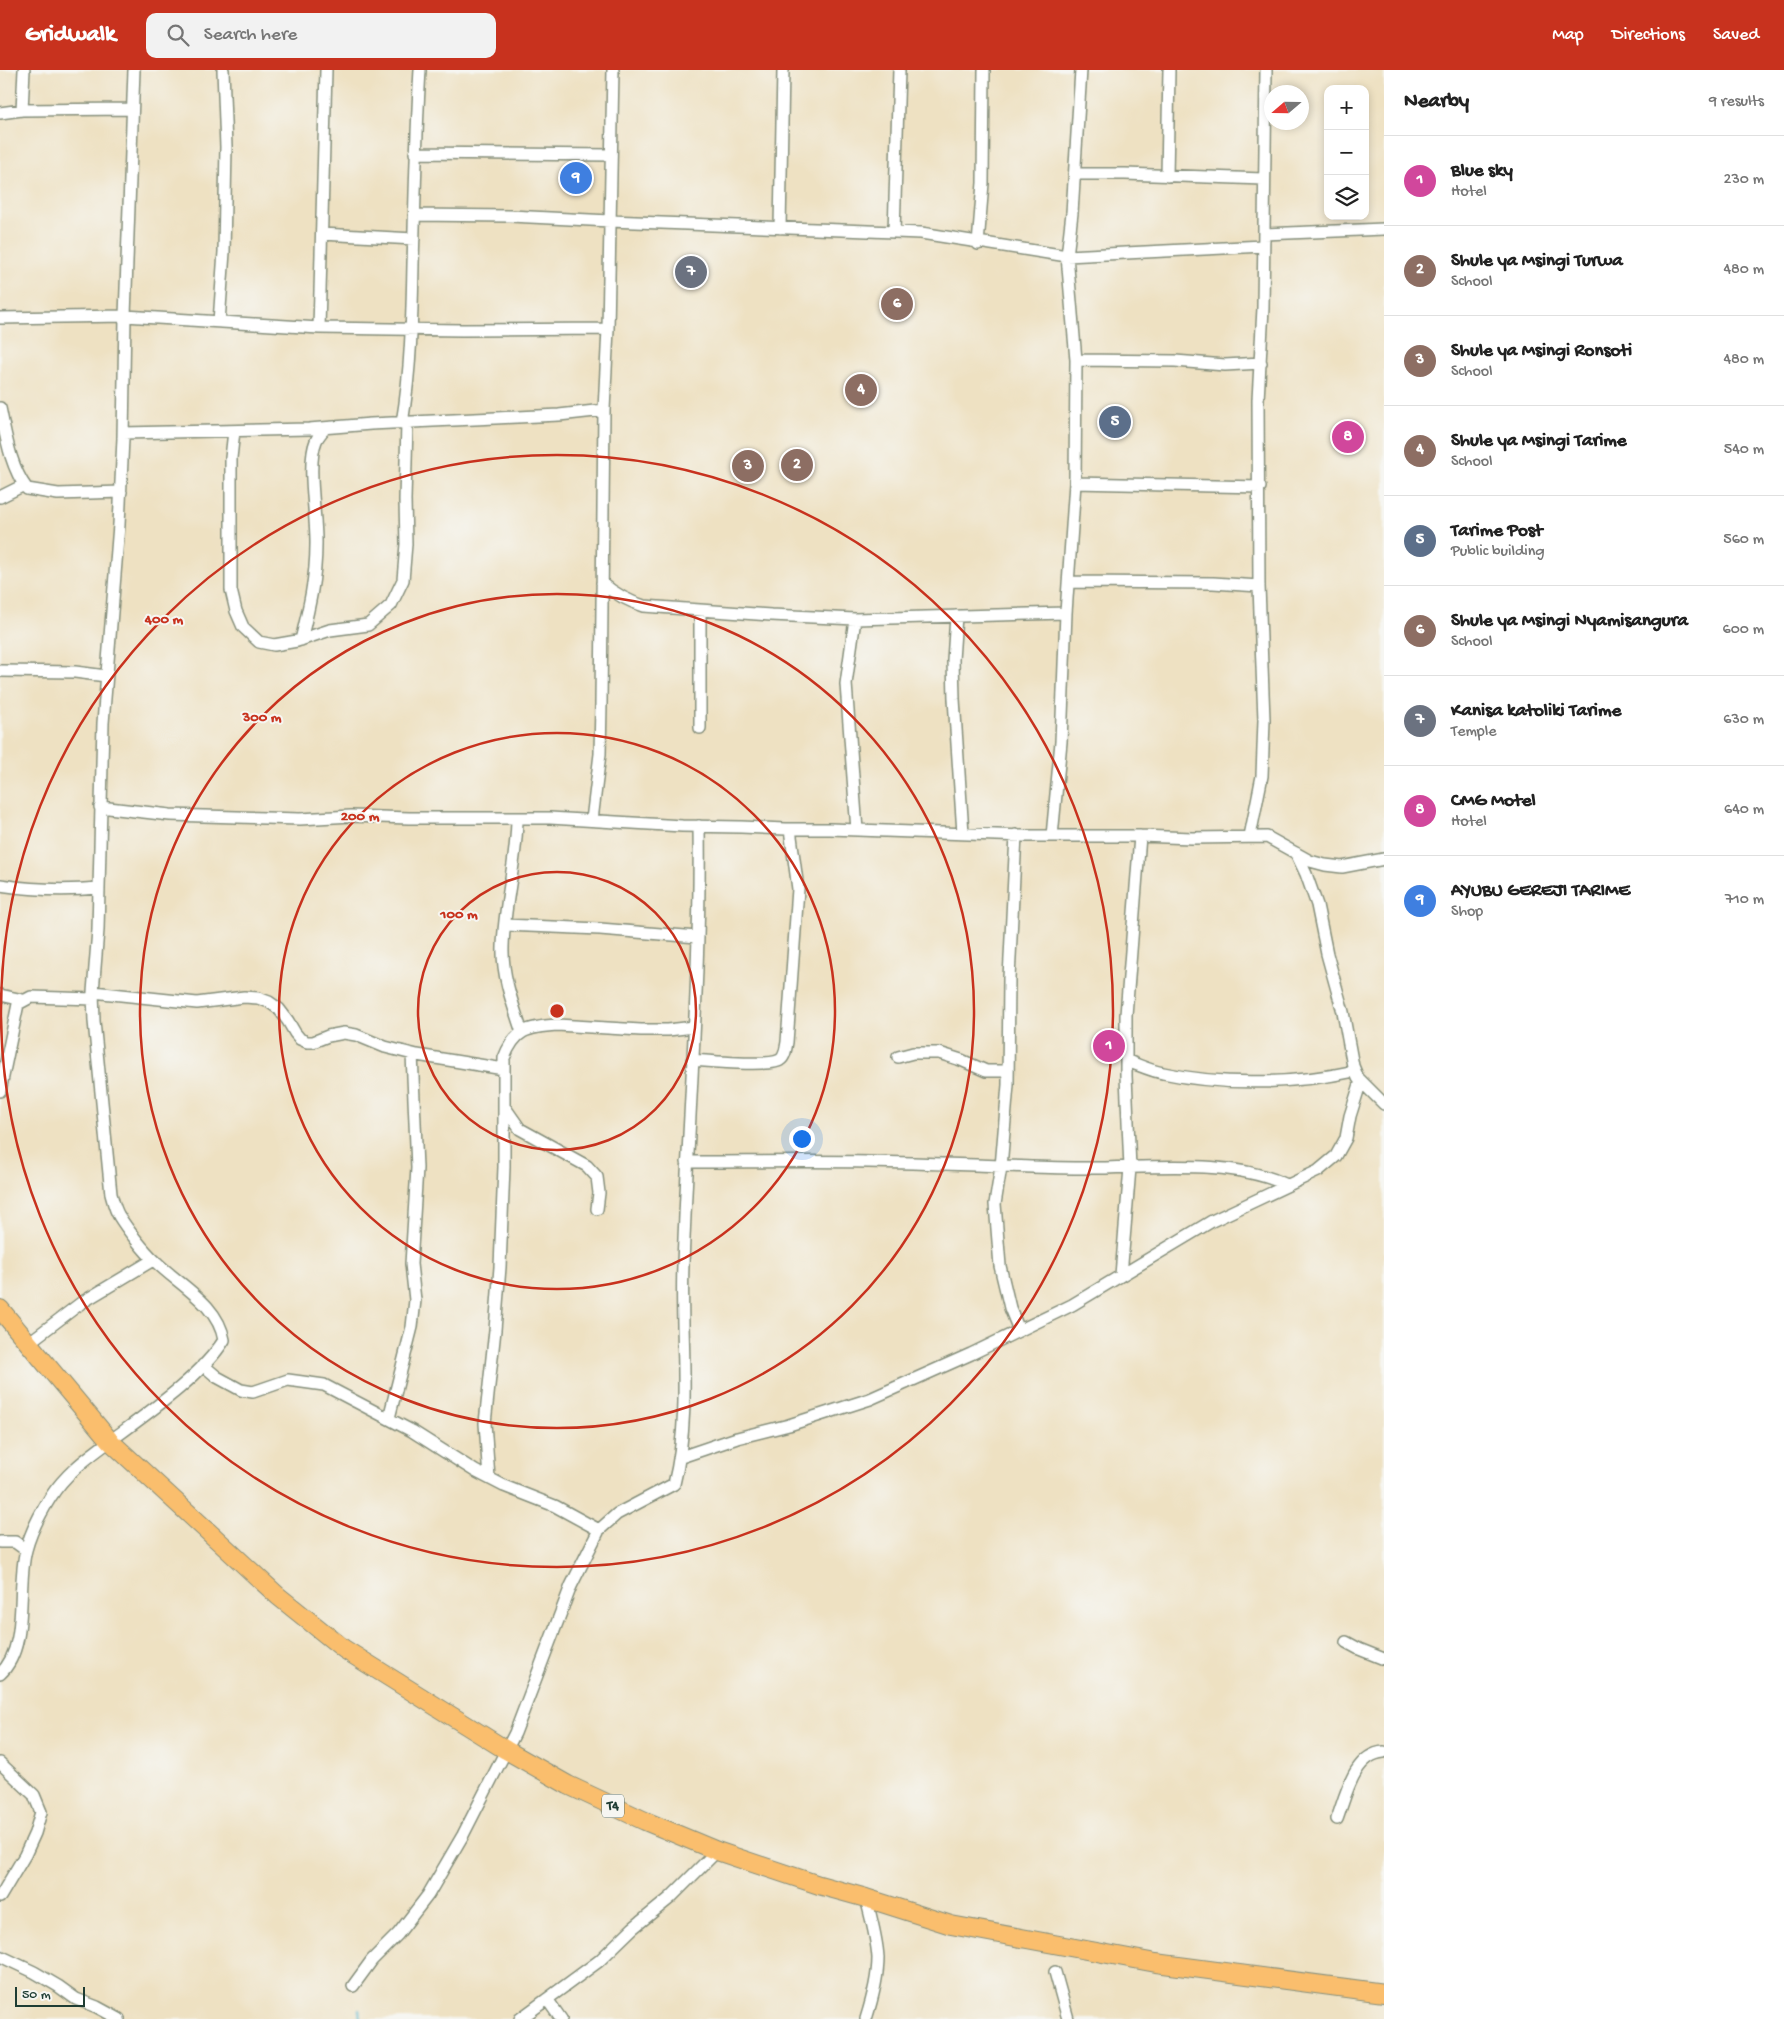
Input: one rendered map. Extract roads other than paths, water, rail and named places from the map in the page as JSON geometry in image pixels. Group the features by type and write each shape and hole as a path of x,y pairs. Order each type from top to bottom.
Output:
{"highway":[{"name":"T4","path":"0,1309 27,1344 110,1441 278,1596 344,1649 506,1750 568,1785 645,1821 717,1851 819,1886 866,1898 951,1926 1156,1962 1384,1994"}],"street":[{"path":"22,110 24,70"},
{"path":"0,1674 11,1660 18,1640 22,1569 26,1550 34,1528 63,1479 174,1391 217,1352 224,1340 222,1328 216,1316 203,1302 153,1260 118,1215 111,1194 93,996 99,888 100,807 106,676 124,433 125,316 134,70"},
{"path":"219,322 225,233 226,120 223,70"},
{"path":"319,328 326,70"},
{"path":"234,431 231,458 231,590 236,612 243,627 259,642 274,645 301,640 330,630 368,626 391,605 403,580 406,544 404,423 412,330 414,215 420,70"},
{"path":"592,820 600,754 604,410 608,329 613,70"},
{"path":"780,228 783,70"},
{"path":"894,232 899,70"},
{"path":"978,244 983,183 984,70"},
{"path":"1052,836 1061,742 1066,613 1070,582 1075,482 1076,360 1067,256 1072,213 1081,70"},
{"path":"1167,176 1169,70"},
{"path":"1250,836 1262,776 1264,720 1259,586 1260,487 1258,400 1262,363 1263,179 1266,70"},
{"path":"0,113 22,110 132,109"},
{"path":"416,153 611,155"},
{"path":"1074,174 1263,179"},
{"path":"414,215 518,216 610,222 894,232 921,234 1067,256 1263,246"},
{"path":"1264,234 1384,229"},
{"path":"322,234 414,239"},
{"path":"0,318 125,316 319,328 412,330 608,329"},
{"path":"1076,360 1175,361 1224,364 1262,363"},
{"path":"0,408 10,451 19,478 27,489 58,494 120,492"},
{"path":"124,433 325,428 559,415 604,410"},
{"path":"301,640 312,596 316,545 312,467 313,450 316,439 325,428"},
{"path":"1075,482 1260,487"},
{"path":"0,497 24,485"},
{"path":"1070,582 1213,583 1259,586"},
{"path":"602,583 630,602 644,606 700,610 855,619 1066,613"},
{"path":"700,610 700,728"},
{"path":"956,616 953,660 954,699 963,833"},
{"path":"855,619 846,684 857,830"},
{"path":"0,671 74,672 106,676"},
{"path":"100,807 170,815 300,819 351,816 517,818 592,820 636,825 1052,836 1192,838 1250,836 1267,837 1310,861 1342,867 1384,859"},
{"path":"517,818 517,841 503,948 508,987 522,1032"},
{"path":"353,1986 372,1960 398,1934 440,1878 487,1792 524,1712 571,1586 599,1530 617,1514 674,1484 681,1457 683,1418 682,1283 694,1027 699,826"},
{"path":"692,1060 766,1064 779,1061 784,1056 787,1042 798,889 790,829"},
{"path":"1016,835 1008,1071 1001,1167 995,1204 1000,1266 1005,1289 1019,1330"},
{"path":"1121,1275 1130,1168 1126,1085 1126,1015 1140,836"},
{"path":"1296,853 1317,905 1327,954 1338,990 1355,1071 1361,1081 1384,1104"},
{"path":"0,885 32,890 59,891 99,888"},
{"path":"505,925 600,929 697,937"},
{"path":"0,995 23,1000"},
{"path":"0,1091 18,1004 31,997 93,996 197,1003 244,997 258,998 269,1002 279,1009 300,1039 307,1042 344,1033 356,1035 385,1047 412,1054 504,1069"},
{"path":"489,1478 485,1423 496,1330 500,1266 505,1109 504,1058 510,1042 522,1032 539,1027 557,1025 641,1030 668,1030 694,1027"},
{"path":"898,1057 913,1054 940,1053 986,1071 1008,1071"},
{"path":"389,1418 412,1327 415,1300 411,1264 416,1168 412,1054"},
{"path":"1127,1061 1162,1073 1219,1081 1314,1078 1355,1071"},
{"path":"681,1457 737,1438 789,1425 870,1399 971,1354 1072,1305 1212,1220 1318,1171 1336,1156 1346,1138 1361,1081"},
{"path":"505,1109 520,1129 587,1166 597,1177 599,1193 597,1209"},
{"path":"687,1162 869,1162 1001,1167 1201,1168 1240,1171 1273,1178 1287,1185"},
{"path":"27,1344 81,1304 153,1260"},
{"path":"204,1365 217,1377 241,1390 253,1392 288,1380 324,1385 389,1418 489,1478 555,1506 599,1530"},
{"path":"0,1542 15,1542 26,1550"},
{"path":"1346,1642 1358,1650 1384,1659"},
{"path":"1337,1819 1361,1763 1370,1755 1384,1752"},
{"path":"0,1763 34,1794 41,1812 40,1820 25,1856 0,1897"},
{"path":"520,2019 599,1961 633,1928 670,1898 717,1851"},
{"path":"866,1898 876,1940 878,1960 872,1998 866,2019"},
{"path":"0,1956 34,1972 76,1999 97,2007 119,2019"},
{"path":"1055,1972 1068,2019"},
{"path":"547,1998 560,2019"}],"waterway":[{"path":"359,2010 360,2019"}],"place":[{"name":"AYUBU GEREJI TARIME","path":"576,178"},
{"name":"Kanisa katoliki Tarime","path":"691,272"},
{"name":"Shule ya Msingi Nyamisangura","path":"897,304"},
{"name":"Shule ya Msingi Tarime","path":"861,390"},
{"name":"Tarime Post","path":"1115,422"},
{"name":"CMG Motel","path":"1348,437"},
{"name":"Shule ya Msingi Turwa","path":"797,465"},
{"name":"Shule ya Msingi Ronsoti","path":"748,466"},
{"name":"Blue sky","path":"1109,1046"}]}
